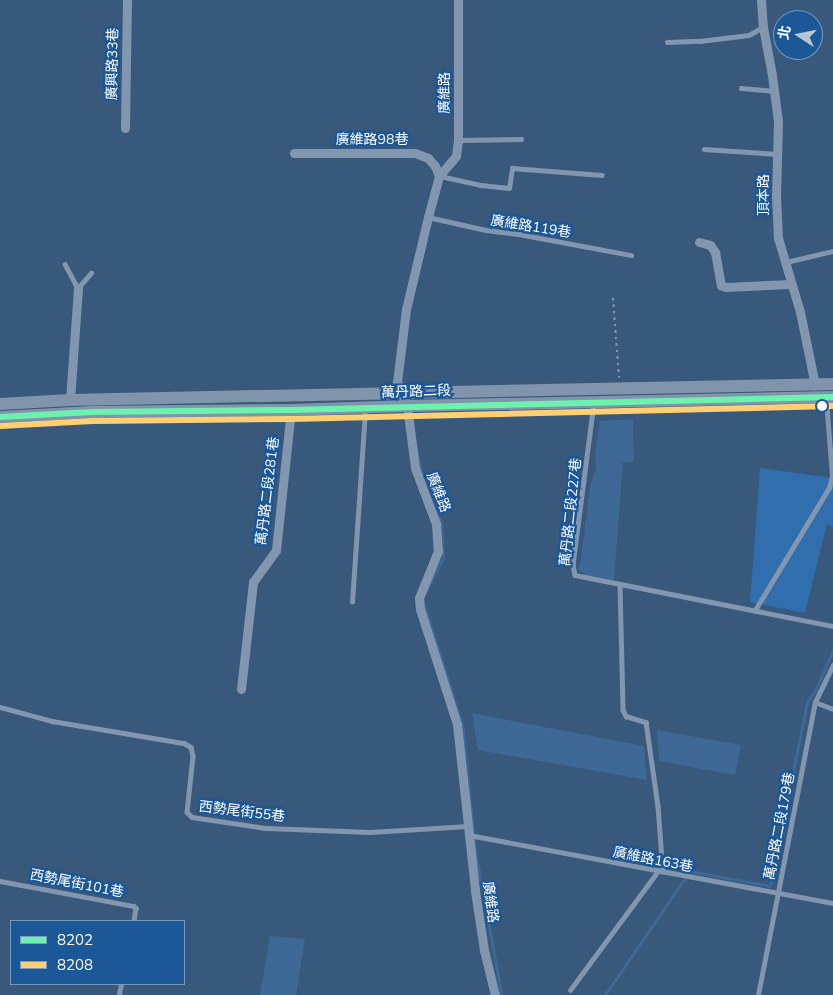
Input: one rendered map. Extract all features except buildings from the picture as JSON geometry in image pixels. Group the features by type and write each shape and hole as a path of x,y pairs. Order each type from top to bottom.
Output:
{"main road":[{"name":"萬丹路二段","path":"0,404 70,407 291,410 365,401 400,393 833,384"},
{"name":"萬丹路二段","path":"0,417 70,407 365,401 407,406 829,398"}],"street":[{"name":"廣興路33巷","path":"125,128 127,0"},
{"name":"廣維路","path":"458,0 458,140 456,156 439,176 428,217 405,317 397,382 407,406 415,468 436,524 438,551 419,598 420,609 457,724 468,831 484,950 495,995"},
{"name":"頂本路","path":"761,0 762,27 778,121 776,196 778,238 790,284 800,312 814,385"},
{"name":"廣維路98巷","path":"294,153 415,153 428,158 435,166 439,176"},
{"path":"699,242 710,245 716,252 721,285 726,287 790,284"},
{"path":"70,407 78,288"},
{"name":"萬丹路二段281巷","path":"241,689 253,582 276,550 291,410"}],"lane":[{"path":"667,42 749,35 762,27"},
{"path":"740,88 774,91"},
{"path":"458,140 521,139"},
{"path":"704,149 777,154"},
{"path":"439,176 481,185 509,188 512,168 602,176"},
{"name":"廣維路119巷","path":"428,217 486,230 524,235 630,255"},
{"path":"784,262 833,251"},
{"path":"65,264 78,288 91,273"},
{"path":"755,610 829,488 832,476 829,398"},
{"path":"352,602 365,401"},
{"name":"萬丹路二段227巷","path":"594,402 573,564 575,575 620,585"},
{"path":"570,990 660,871 658,806 646,722 626,716 623,710 620,585 833,626"},
{"name":"萬丹路二段179巷","path":"758,995 815,702 833,666"},
{"path":"815,702 833,709"},
{"name":"西勢尾街55巷","path":"0,707 52,721 184,743 191,747 193,756 187,812 192,817 266,828 370,832 468,831"},
{"name":"廣維路163巷","path":"468,831 660,871 833,903"},
{"name":"西勢尾街101巷","path":"0,880 134,906 136,908 134,920"}],"path":[{"path":"613,298 620,389"}],"shaded area":[{"path":"633,419 634,462 623,462 614,580 586,575 578,570 590,486 596,469 595,455 600,421"},
{"path":"760,468 833,478 833,527 827,524 805,613 750,602"},
{"path":"472,713 644,746 647,780 478,750"},
{"path":"657,730 741,745 735,775 659,761"},
{"path":"270,936 305,939 296,995 260,995"}],"waterway":[{"path":"416,447 423,478"},
{"path":"426,591 443,558 441,521 436,514"},
{"path":"423,600 463,726 475,847 502,995"},
{"path":"605,995 690,871 770,886 807,702 816,689 833,650"}],"transit line":[{"name":"8202","path":"0,417 92,412 291,410 833,397"},
{"name":"8208","path":"0,426 92,421 291,419 833,406"}]}
